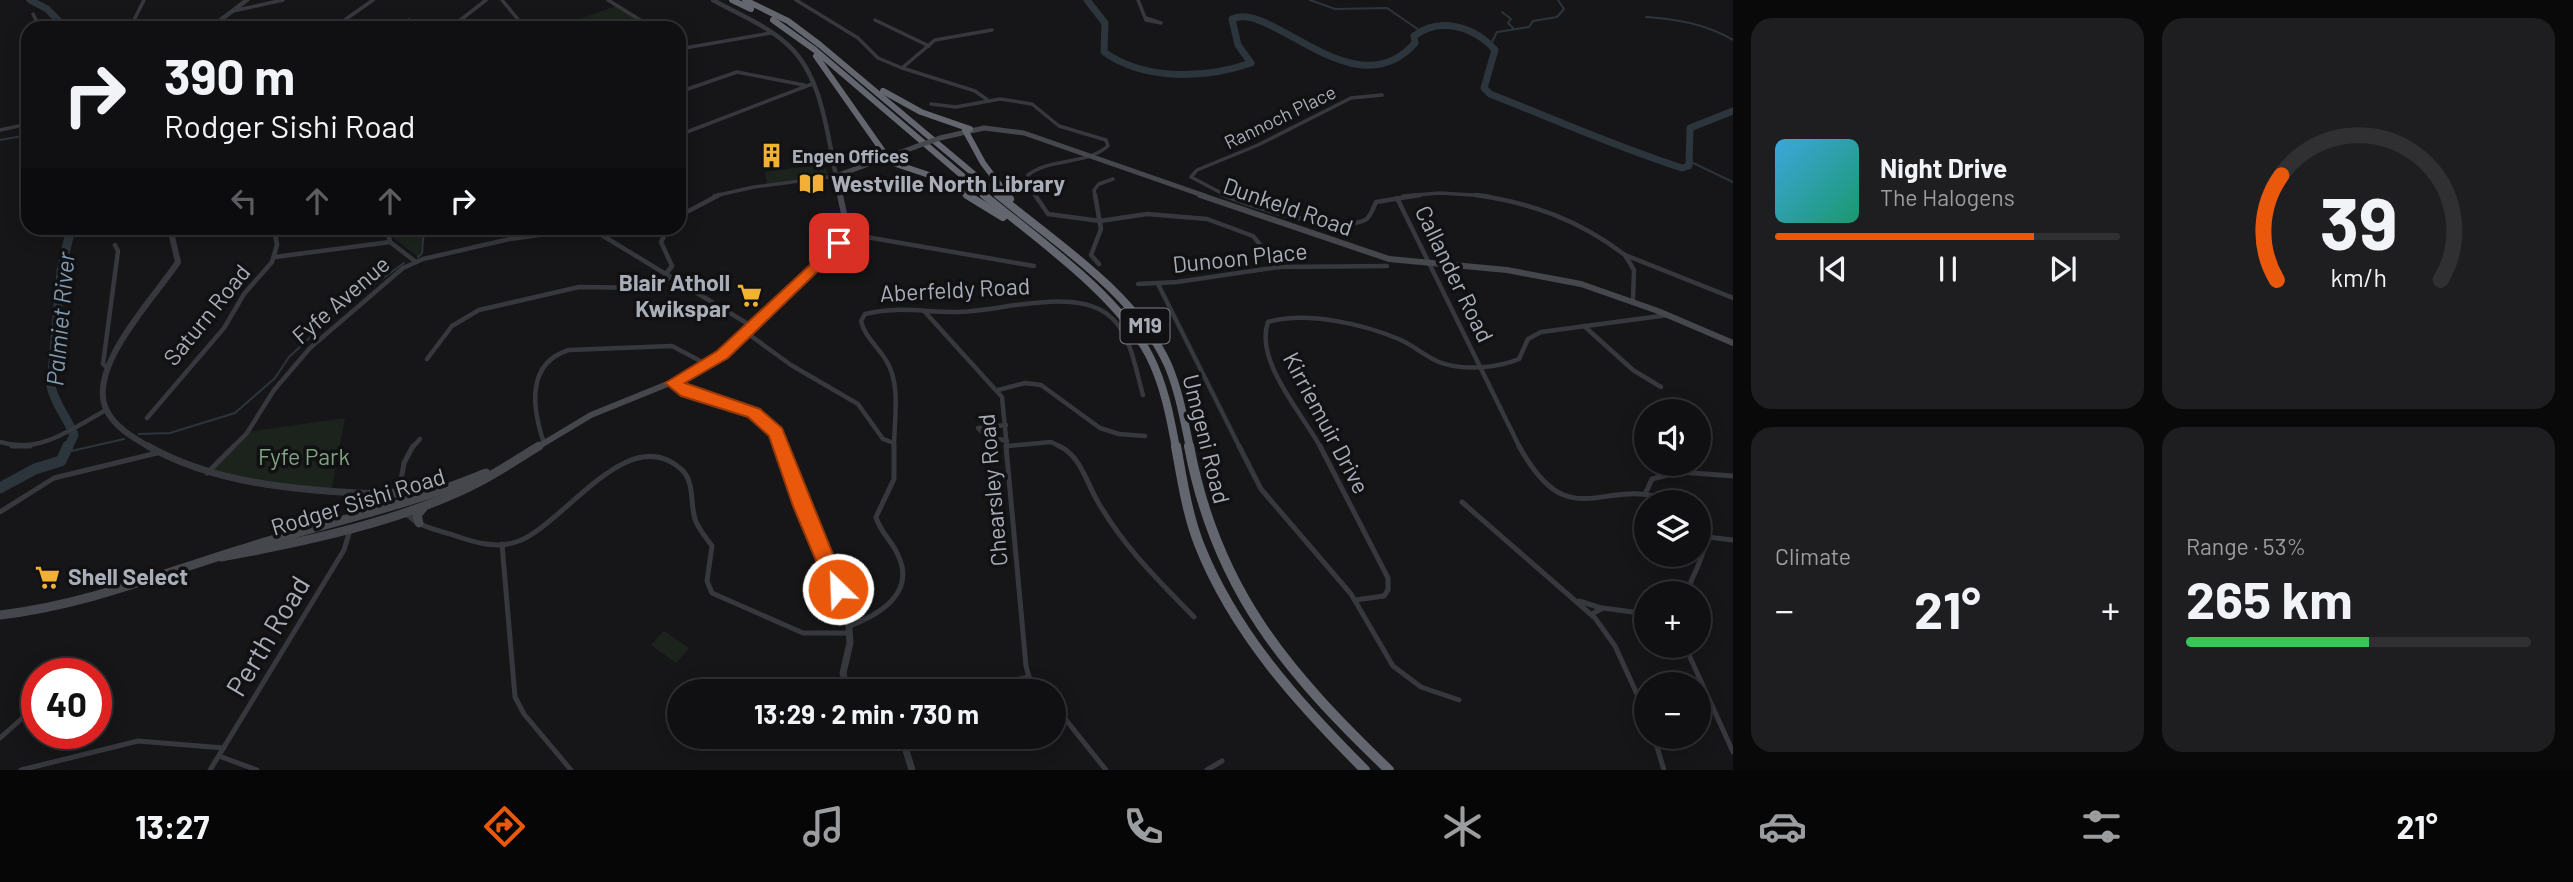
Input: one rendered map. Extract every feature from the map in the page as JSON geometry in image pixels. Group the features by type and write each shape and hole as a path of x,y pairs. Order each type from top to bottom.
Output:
{"highway":[{"name":"Umgeni Road","path":"732,0 803,39 1123,316 1153,363 1164,395 1189,517 1207,563 1231,608 1274,671 1366,770"},
{"name":"Umgeni Road","path":"745,0 788,21 834,56 1088,271 1136,315 1165,360 1177,390 1202,511 1224,565 1246,604 1304,684 1389,770"},
{"path":"803,39 888,157 957,186 1052,253"},
{"path":"834,56 888,94 965,130 987,169 1012,201 1088,271"},
{"path":"888,157 901,163"}],"main road":[{"name":"Dunkeld Road","path":"836,176 965,130 1018,131 1369,254 1429,265 1529,273 1633,299 1733,343"},
{"path":"836,176 844,208 844,233"},
{"name":"Rodger Sishi Road","path":"350,525 368,515 429,504 470,487 591,415 673,383 708,365 750,330 839,243 844,233"},
{"path":"839,243 861,236"},
{"name":"Rodger Sishi Road","path":"0,615 48,608 221,557 255,553 404,509 500,468"},
{"path":"368,515 379,504 374,494 447,489"},
{"path":"419,523 418,513 429,504"}],"street":[{"path":"134,21 144,0"},
{"path":"220,21 247,0"},
{"path":"233,11 283,0"},
{"path":"343,21 373,0"},
{"path":"459,21 486,0"},
{"path":"502,0 518,21"},
{"path":"608,0 642,21"},
{"path":"686,211 734,190 836,176 812,85 795,52 771,33 713,0"},
{"path":"796,0 858,38 881,61 979,93 989,101"},
{"path":"1138,0 1146,18"},
{"path":"33,14 36,21"},
{"path":"874,20 903,33 911,41 929,46"},
{"path":"902,68 937,40 992,30"},
{"path":"903,33 912,32"},
{"path":"686,48 771,33"},
{"path":"686,90 737,72 788,80 804,86"},
{"path":"686,132 812,85"},
{"name":"Rannoch Place","path":"1382,95 1351,98 1258,145 1193,173 1194,180 1269,210 1311,221 1363,220 1369,218 1376,202 1397,198"},
{"path":"931,104 956,107 1004,99 1035,105 1059,126 1106,140 1107,148 1092,156 1037,169 1027,179 1041,208 1048,214 1100,222 1147,214 1207,219 1257,239 1279,267"},
{"path":"0,130 21,126"},
{"path":"1099,264 1091,255 1101,232 1094,190 1099,184 1113,180"},
{"path":"1397,198 1445,195 1510,198 1587,225 1625,255 1733,298"},
{"name":"Callander Road","path":"1397,198 1528,463 1544,482 1564,495 1588,500 1634,491"},
{"path":"844,233 1034,267"},
{"path":"172,235 178,262 108,368 103,390 106,410 121,428 157,453 207,473 261,486 394,496 404,509"},
{"name":"Saturn Road","path":"147,418 224,328 241,298 275,257 275,235"},
{"path":"388,235 390,242 416,262"},
{"name":"Fyfe Avenue","path":"207,473 247,433 274,390 310,348 381,283 416,262 510,239 539,235"},
{"path":"600,235 750,330 791,365 858,404 883,439 894,443"},
{"path":"427,359 452,326 479,310 579,287 651,288 667,277 672,266 662,242 665,235"},
{"path":"275,257 390,242"},
{"path":"108,368 103,364 118,251 115,245"},
{"path":"1625,255 1634,270 1633,299"},
{"name":"Dunoon Place","path":"1138,284 1158,284 1279,267 1387,265"},
{"path":"1158,284 1256,482 1355,600 1387,658 1400,673 1421,687 1460,700"},
{"name":"Aberfeldy Road","path":"404,509 419,523 475,543 502,544 530,536 613,468 637,460 661,458 680,468 688,481 695,522 713,549 707,577 712,593 803,633 819,635 850,629 884,611 894,601 902,585 900,559 876,517 893,484 894,377 863,330 861,321 865,314 875,310 957,312 1059,302 1093,307 1112,317 1125,333 1143,395"},
{"name":"Chearsley Road","path":"924,311 998,390 1003,401 1029,677"},
{"name":"Kirriemuir Drive","path":"1355,600 1384,596 1388,590 1388,578 1308,423 1274,374 1264,333 1265,326 1279,318 1302,318 1395,338 1444,363 1479,364 1511,363 1519,359 1528,339 1534,335 1583,325 1664,318 1668,314"},
{"path":"1583,325 1633,370 1661,387"},
{"path":"544,443 536,371 554,354 569,350 672,345 708,365"},
{"path":"673,383 687,392 754,413 776,432 850,629 844,679"},
{"path":"998,390 1025,383 1041,385 1100,428 1145,436"},
{"path":"0,442 26,447 64,432 106,410"},
{"path":"1006,425 978,428 986,436 1007,444 1051,442 1072,452 1097,501 1126,547 1194,617"},
{"path":"399,492 404,461 409,449 420,439"},
{"path":"0,512 54,478 157,453"},
{"path":"1647,490 1652,479 1673,472 1733,476"},
{"path":"1462,502 1592,614 1615,646 1634,688"},
{"name":"Perth Road","path":"210,770 344,550 350,525"},
{"path":"1711,537 1733,540"},
{"path":"502,544 515,696 524,714 571,770"},
{"path":"1575,599 1603,608 1634,612"},
{"path":"1592,614 1603,608"},
{"path":"1690,658 1733,752"},
{"path":"1020,679 1029,677"},
{"path":"0,738 21,719"},
{"path":"1066,720 1106,770"},
{"path":"20,770 150,740 224,748"},
{"path":"906,749 912,770"},
{"path":"1658,749 1664,770"},
{"path":"219,756 257,770"},
{"path":"54,770 58,761"},
{"path":"1207,770 1222,761"}],"green space":[{"path":"616,6 641,21 574,21"},
{"path":"825,164 827,174 767,184 765,172"},
{"path":"390,235 426,235 418,257"},
{"name":"Fyfe Park","path":"345,418 331,491 207,473 247,432"},
{"path":"664,631 689,648 676,663 651,645"}],"waterway":[{"name":"Palmiet River","path":"30,0 47,9 59,21"},
{"path":"1087,0 1105,23 1104,52 1138,68 1176,74 1214,72 1251,63 1238,45 1232,19 1249,17 1269,24 1341,60 1367,65 1392,61 1415,43 1414,36 1424,30 1457,27 1478,35 1495,50 1484,88 1490,94 1682,168 1689,166 1690,128 1733,111"},
{"path":"1310,0 1335,9 1387,8 1419,30"},
{"path":"1491,44 1497,32 1529,27 1533,21 1557,17 1564,9 1558,0"},
{"path":"1502,12 1511,19 1508,23 1513,28"},
{"path":"1646,17 1691,23 1733,40"},
{"path":"0,140 21,136"},
{"path":"1689,161 1733,182"},
{"name":"Palmiet River","path":"68,448 74,435 51,386 61,271 69,235"},
{"path":"418,257 422,253 423,235"},
{"path":"139,434 170,433 235,413 275,378 289,357 344,306 404,263"},
{"path":"67,452 124,439"},
{"name":"Palmiet River","path":"0,488 35,469 61,461 68,446"}],"place":[{"name":"Engen Offices","path":"772,156"},
{"name":"Westville North Library","path":"811,184"},
{"name":"Blair Atholl Kwikspar","path":"750,296"},
{"name":"Shell Select","path":"48,577"}],"route":[{"path":"838,589 802,506 776,432 754,413 687,392 673,383 723,355 839,243"}]}
